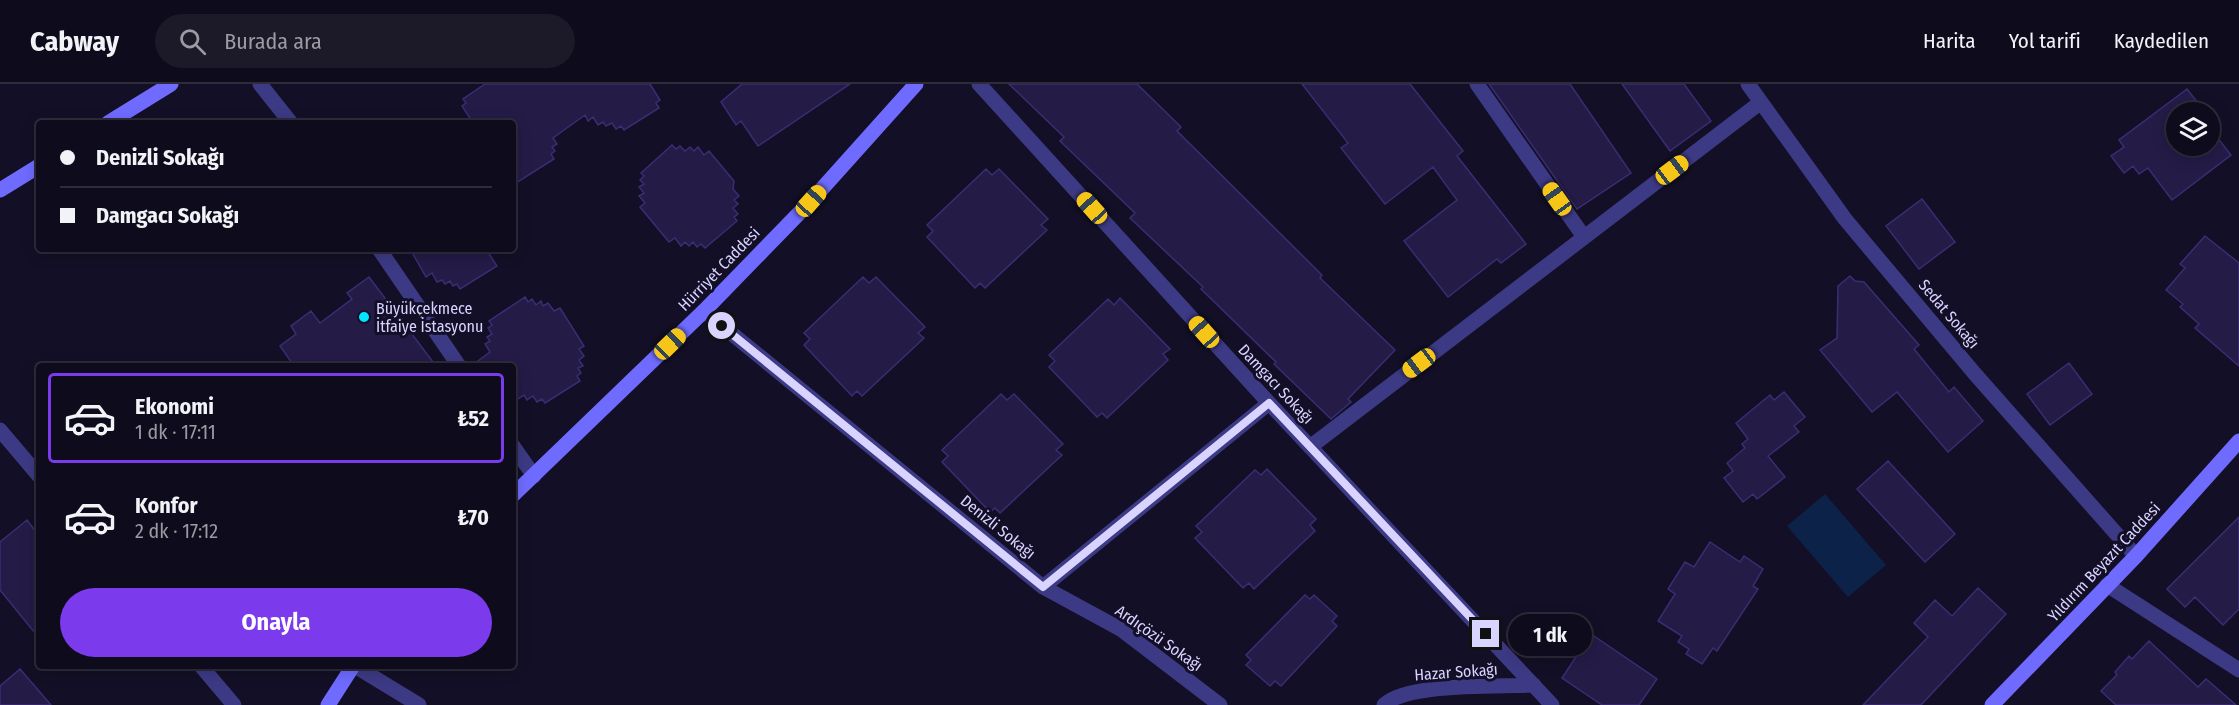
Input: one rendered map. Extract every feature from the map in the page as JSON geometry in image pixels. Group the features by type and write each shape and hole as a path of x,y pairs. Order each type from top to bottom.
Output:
{"main road":[{"path":"113,120 171,84"},
{"name":"Hürriyet Caddesi","path":"516,492 704,311 811,201 916,84"},
{"path":"0,190 36,168"},
{"name":"Yıldırım Beyazıt Caddesi","path":"1992,705 2136,556 2239,441"},
{"path":"328,705 352,669"}],"street":[{"path":"260,84 289,120"},
{"name":"Damgacı Sokağı","path":"979,84 1269,403 1552,705"},
{"path":"1477,84 1584,237"},
{"name":"Sedat Sokağı","path":"1749,84 1845,219 1975,374 2136,556"},
{"path":"1310,447 1761,102"},
{"path":"381,252 457,363"},
{"name":"Denizli Sokağı","path":"704,311 1043,587"},
{"path":"1043,587 1269,403"},
{"path":"0,430 36,472"},
{"path":"516,450 534,476"},
{"path":"2107,585 2239,670"},
{"name":"Ardıçözü Sokağı","path":"1043,587 1122,630 1220,705"},
{"path":"204,669 234,705"},
{"path":"359,669 419,705"},
{"name":"Hazar Sokağı","path":"1384,705 1391,698 1432,689 1534,685"}],"water":[{"path":"1825,494 1886,565 1848,597 1787,526"}],"building":[{"path":"485,84 650,84 660,100 656,103 659,108 624,130 621,126 616,129 612,123 606,126 603,122 598,125 593,117 588,121 585,115 553,138 557,144 552,147 555,151 551,154 554,159 516,183 516,120 471,120 462,106 466,103 463,99"},
{"path":"742,84 850,84 758,146 741,121 736,125 721,102"},
{"path":"1009,84 1137,84 1181,127 1177,131 1322,275 1320,278 1395,350 1348,399 1351,402 1331,419 1201,289 1203,287 1130,218 1135,213 1060,141 1064,137"},
{"path":"1302,84 1410,84 1463,151 1457,156 1526,244 1501,263 1497,259 1448,297 1404,241 1457,200 1433,167 1385,204 1341,148 1348,143"},
{"path":"1489,84 1570,84 1631,173 1577,209"},
{"path":"1622,84 1684,84 1711,121 1670,151"},
{"path":"2187,89 2197,102 2170,102"},
{"path":"2166,105 2166,156 2220,156 2220,141 2231,155 2172,200 2148,168 2139,174 2133,166 2124,173 2111,156 2124,147 2119,140"},
{"path":"672,145 676,149 680,146 685,151 690,147 694,151 698,147 704,155 709,151 734,181 733,189 739,196 734,200 738,204 733,208 738,214 734,217 737,221 705,248 701,244 697,247 693,242 689,246 685,242 681,246 675,238 669,242 640,207 645,203 639,196 644,193 639,187 644,184 640,180 644,176 641,173"},
{"path":"986,169 992,175 999,169 1048,219 1041,225 1047,230 985,288 980,283 975,288 927,237 933,231 927,225"},
{"path":"1922,199 1955,242 1919,269 1886,226"},
{"path":"2205,236 2239,263 2239,366 2195,328 2199,324 2180,307 2183,304 2166,290 2185,268 2180,264"},
{"path":"412,252 488,252 497,266 460,289 457,284 453,286 450,281 445,284 442,280 437,282 432,273 426,277"},
{"path":"1850,276 1855,281 1864,282 1919,345 1914,349 1949,392 1954,387 1983,421 1948,452 1897,392 1872,412 1820,350 1837,338 1838,286"},
{"name":"Büyükçekmece İtfaiye İstasyonu","path":"369,277 434,363 292,363 280,346 296,334 291,326 311,311 320,323 352,299 347,293"},
{"path":"863,277 869,283 876,277 925,327 918,333 924,338 862,396 857,391 852,396 804,345 810,339 804,333"},
{"path":"525,297 528,302 532,299 536,305 541,301 543,306 548,303 554,311 560,308 584,346 579,349 584,356 579,360 583,366 578,368 581,373 577,376 580,381 545,403 542,399 537,402 533,396 527,400 524,395 516,400 516,363 475,363 490,352 485,344 490,341 487,337 492,334 488,328 492,325 489,321"},
{"path":"1120,298 1170,349 1163,354 1168,360 1107,418 1102,413 1097,417 1049,367 1055,361 1049,355 1108,299 1114,305"},
{"path":"2069,363 2092,394 2050,425 2027,394"},
{"path":"1784,392 1805,417 1794,426 1799,432 1768,456 1785,477 1757,499 1753,494 1743,502 1724,478 1733,471 1727,463 1745,448 1742,444 1748,439 1736,423 1770,395 1774,400"},
{"path":"1001,394 1007,400 1014,394 1063,444 1056,450 1062,455 1000,513 995,508 990,512 942,462 948,456 942,450"},
{"path":"1888,461 1955,534 1925,562 1857,489"},
{"path":"1267,469 1316,519 1310,525 1315,531 1254,589 1249,583 1243,588 1195,538 1202,532 1196,526 1255,470 1261,475"},
{"path":"2239,517 2239,609 2223,625 2195,597 2185,607 2167,589"},
{"path":"27,520 36,532 36,634 0,590 0,542"},
{"path":"1710,542 1740,562 1744,556 1763,569 1753,586 1758,589 1717,651 1713,648 1702,664 1686,654 1689,649 1678,642 1682,636 1658,621 1675,594 1668,589 1685,562 1694,567"},
{"path":"1978,588 2006,614 1921,705 1863,705 1928,637 1914,623 1935,600 1952,616"},
{"path":"1305,595 1310,599 1314,595 1337,616 1332,621 1337,626 1281,686 1275,681 1270,686 1246,665 1251,660 1246,655"},
{"path":"1591,634 1657,679 1639,705 1602,705 1562,678"},
{"path":"2149,641 2198,687 2206,679 2236,705 2116,705 2101,691 2117,675 2115,672 2129,656 2132,659"},
{"path":"20,669 51,705 0,705 0,686"}],"place":[{"name":"Büyükçekmece İtfaiye İstasyonu","path":"364,317"}],"route":[{"path":"722,326 1043,587 1269,403 1486,634"}]}
